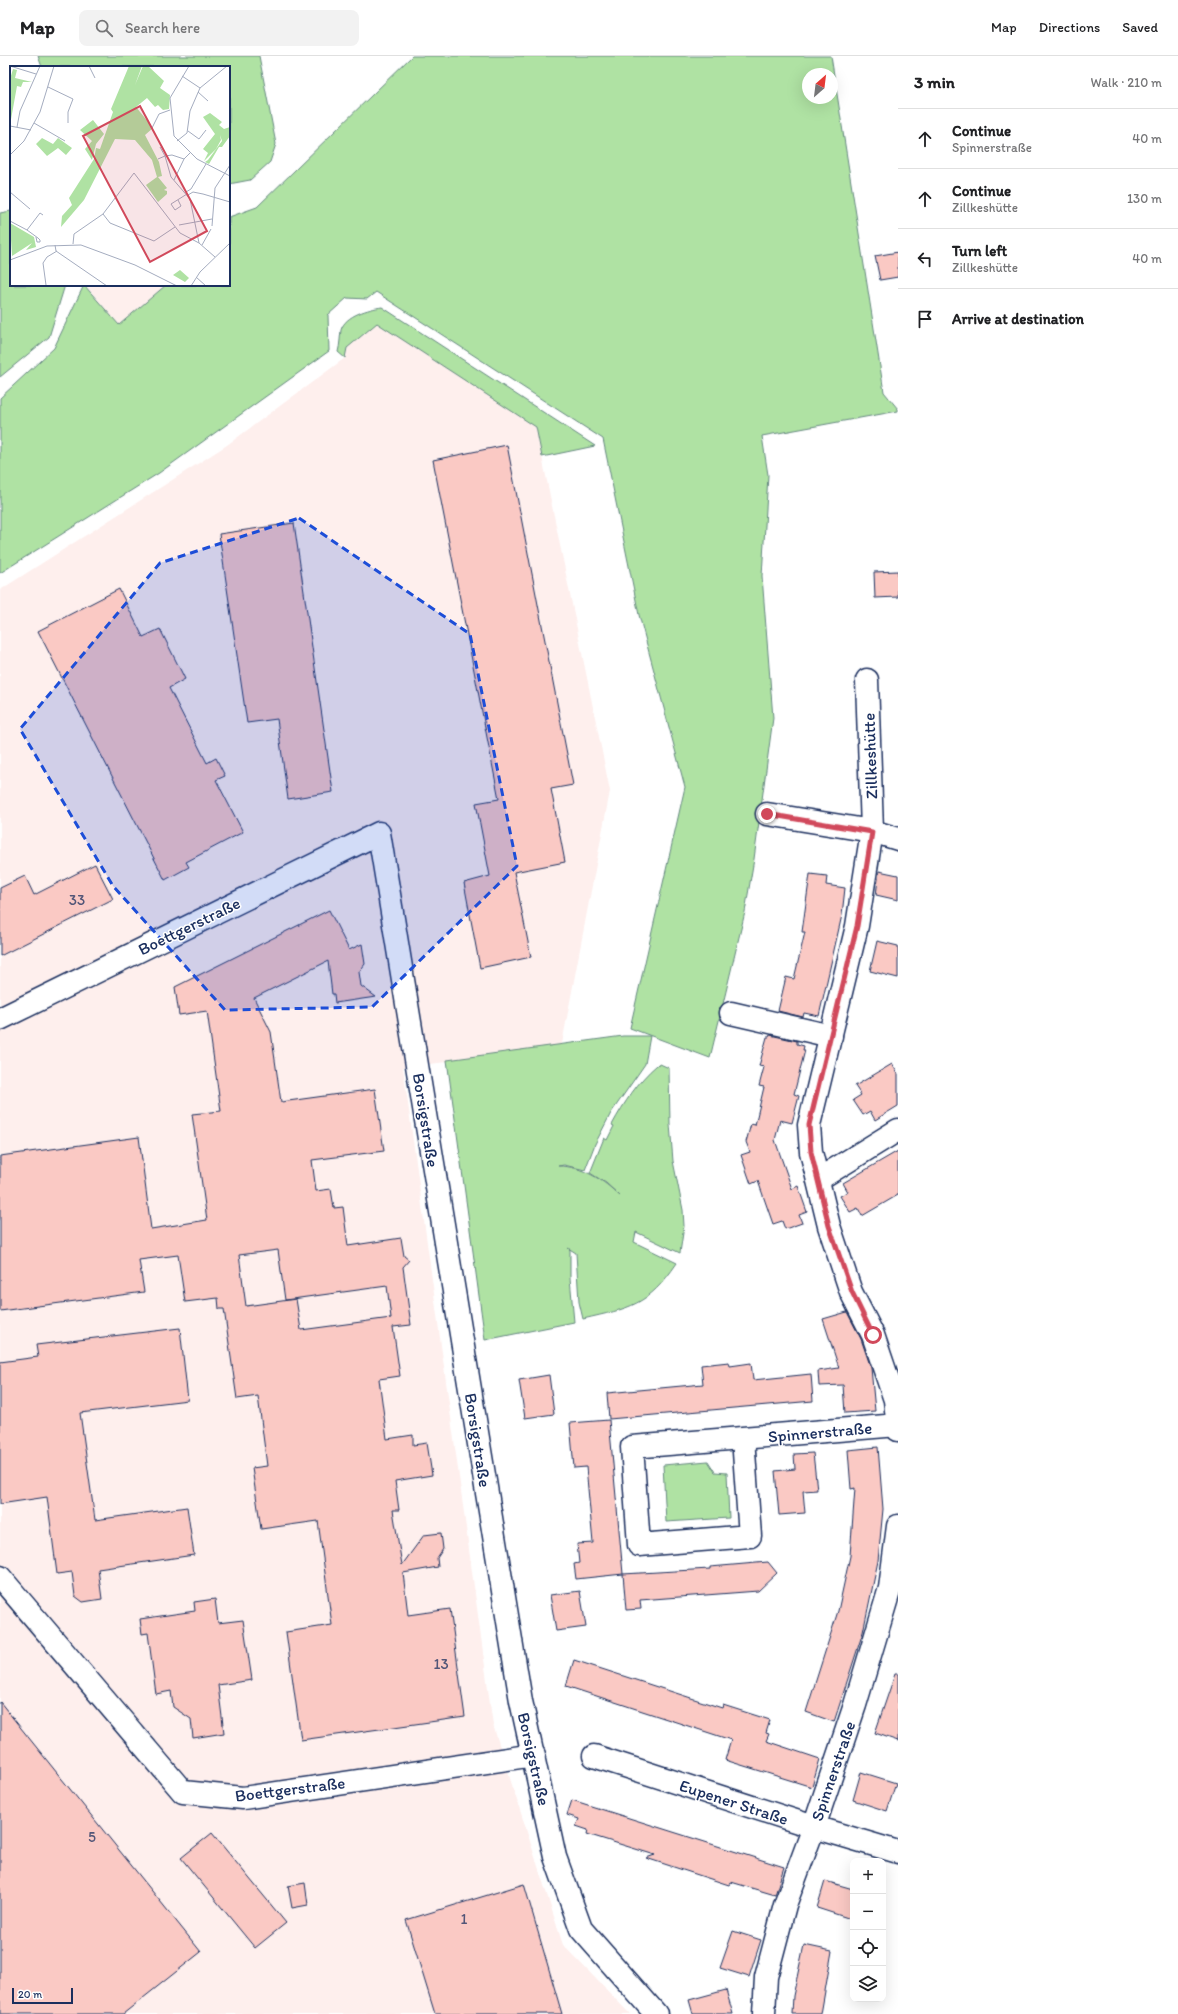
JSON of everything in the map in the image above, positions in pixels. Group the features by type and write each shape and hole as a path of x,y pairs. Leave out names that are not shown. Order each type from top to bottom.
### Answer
{"street":[{"name":"Zillkeshütte","path":"829,1226 811,1152 809,1125 857,926 872,832 866,680"},
{"path":"767,814 872,832 898,839"},
{"name":"Boettgerstraße","path":"0,1020 379,833"},
{"name":"Borsigstraße","path":"379,833 520,1701 534,1755 555,1857 581,1929 656,2014"},
{"path":"731,1013 831,1036"},
{"path":"818,1179 898,1130"},
{"name":"Spinnerstraße","path":"829,1226 852,1292 873,1335 896,1400 898,1430"},
{"name":"Spinnerstraße","path":"743,1438 750,1536 639,1545 632,1447 898,1425"},
{"name":"Spinnerstraße","path":"764,2014 766,1977 783,1912 814,1827 855,1705 890,1588 898,1526"},
{"name":"Boettgerstraße","path":"0,1577 183,1792 243,1798 534,1755"},
{"name":"Eupener Straße","path":"594,1756 814,1827 898,1852"}],"highlighted area":[{"path":"299,518 470,634 517,866 372,1007 225,1010 113,886 20,729 160,563"}],"shaded area":[{"path":"86,286 165,286 119,325"},
{"path":"377,323 536,427 610,791 561,1049 403,1067 493,1725 563,1945 630,2014 0,2014 0,590 227,445 345,358 347,348"}],"green space":[{"path":"38,56 259,56 276,144 270,162 250,180 230,184 230,66 42,66"},
{"path":"412,56 831,56 833,68 802,68 802,104 838,104 838,100 884,392 898,411 762,436 768,475 762,576 773,718 754,859 745,912 710,1058 630,1028 685,787 639,615 603,439 376,292 367,299 347,298 328,315 329,351 159,473 0,573 0,398 54,348 84,286 119,325 165,286 230,286 230,217 257,207"},
{"path":"10,211 10,286 65,286 49,337 0,377 0,213"},
{"path":"382,307 595,446 542,457 536,427 377,323 347,348 345,358 338,352 343,325 347,320 358,314"},
{"path":"623,1036 650,1036 645,1064 611,1113 595,1144 585,1170 564,1165 558,1166 576,1168 598,1178 590,1173 604,1138 607,1140 614,1126 612,1125 621,1109 644,1078 657,1065 660,1064 669,1068 670,1124 673,1161 683,1210 684,1226 680,1253 636,1232 634,1242 677,1263 667,1277 647,1297 626,1308 583,1319 579,1302 576,1253 568,1248 570,1250 570,1278 574,1322 485,1340 447,1060","holes":["601,1180 606,1183 620,1196"]},
{"path":"708,1461 715,1472 727,1473 729,1518 666,1522 663,1465"}],"building":[{"path":"898,252 898,277 880,280 875,256"},
{"path":"507,445 573,785 551,789 565,862 514,872 531,957 480,968 464,883 490,876 476,803 499,799 433,460"},
{"path":"294,523 333,792 288,799 277,719 247,723 219,534"},
{"path":"898,571 898,597 875,598 874,572"},
{"path":"119,589 143,637 160,629 185,679 169,688 207,763 216,758 225,776 216,780 243,832 186,862 189,867 165,880 38,631"},
{"path":"95,864 113,899 0,956 0,888 25,876 34,895"},
{"path":"879,871 898,875 898,900 876,895"},
{"path":"810,874 827,876 826,885 845,888 842,915 819,1016 804,1013 803,1017 778,1011 786,977 794,979 805,932 802,932"},
{"path":"329,910 349,950 362,944 365,964 359,972 361,986 376,997 335,1003 334,994 332,994 328,961 254,998 271,1032 281,1102 375,1089 384,1151 312,1160 316,1191 331,1189 334,1208 343,1207 348,1246 401,1238 404,1256 409,1260 403,1267 411,1325 393,1327 400,1376 379,1379 387,1439 413,1435 413,1445 427,1443 432,1475 395,1481 399,1510 393,1510 402,1565 424,1535 441,1533 443,1549 437,1558 438,1567 403,1573 408,1615 450,1609 465,1717 301,1740 286,1632 332,1625 318,1521 261,1529 252,1468 267,1466 258,1396 237,1399 224,1309 219,1309 218,1298 185,1302 178,1255 139,1260 144,1292 0,1311 0,1156 139,1137 151,1229 207,1220 192,1114 221,1111 207,1011 179,1015 175,987","holes":["278,1250 285,1300 387,1286 391,1318 301,1330 296,1299 246,1306 239,1255"]},
{"path":"877,941 898,946 898,978 870,971"},
{"path":"770,1035 797,1041 797,1044 804,1046 803,1050 805,1050 794,1094 799,1096 792,1123 780,1120 775,1140 792,1189 798,1186 807,1212 799,1215 802,1223 785,1229 782,1221 773,1224 758,1181 751,1184 741,1155 750,1152 746,1142 751,1124 755,1125 764,1087 759,1086 764,1067 759,1066 767,1037"},
{"path":"892,1064 898,1074 898,1106 875,1120 870,1111 863,1115 853,1100 861,1095 855,1086"},
{"path":"898,1151 898,1195 862,1216 858,1208 850,1212 840,1196 848,1192 843,1183"},
{"path":"847,1312 861,1339 871,1368 875,1411 845,1413 843,1385 819,1386 818,1371 839,1368 823,1319"},
{"path":"180,1328 188,1400 80,1413 95,1520 187,1507 194,1555 98,1569 102,1599 83,1602 75,1596 72,1572 57,1574 47,1497 0,1504 0,1362 38,1357 36,1345"},
{"path":"729,1362 730,1366 751,1363 753,1380 811,1374 813,1401 609,1419 607,1393 703,1384 701,1365"},
{"path":"549,1375 554,1414 525,1418 519,1380"},
{"path":"609,1420 623,1574 576,1579 574,1564 579,1563 577,1544 593,1543 586,1467 574,1468 570,1423"},
{"path":"878,1447 883,1509 878,1561 863,1632 834,1722 806,1712 838,1611 850,1556 855,1488 851,1489 848,1450"},
{"path":"813,1453 817,1490 803,1491 805,1513 779,1515 775,1471 795,1469 794,1454"},
{"path":"768,1562 777,1573 758,1591 640,1600 641,1609 626,1610 623,1574 710,1569 710,1567"},
{"path":"580,1591 586,1627 556,1631 550,1595"},
{"path":"215,1599 218,1623 243,1620 252,1680 218,1685 224,1733 193,1738 191,1719 173,1707 171,1691 156,1694 148,1633 142,1634 140,1619 195,1611 194,1602"},
{"path":"574,1660 722,1708 723,1705 770,1720 766,1733 769,1734 766,1741 820,1759 812,1787 725,1760 731,1740 566,1686"},
{"path":"895,1674 898,1674 898,1741 875,1733"},
{"path":"0,1702 201,1952 123,2014 0,2014"},
{"path":"861,1772 896,1783 887,1811 853,1800"},
{"path":"572,1800 784,1867 775,1895 731,1882 729,1885 646,1858 655,1855 587,1834 588,1830 576,1826 579,1819 567,1815"},
{"path":"212,1833 286,1923 255,1948 181,1858"},
{"path":"825,1881 850,1888 850,1919 817,1908"},
{"path":"305,1883 308,1905 292,1908 288,1886"},
{"path":"524,1884 562,2014 435,2014 406,1920"},
{"path":"733,1931 761,1940 749,1977 720,1968"},
{"path":"804,1945 832,1951 821,2014 792,2014 793,1996"},
{"path":"726,1990 733,2014 693,2014 689,2000"}],"route":[{"path":"767,814 872,832 857,926 809,1125 811,1152 829,1226 852,1292 873,1335"}]}
